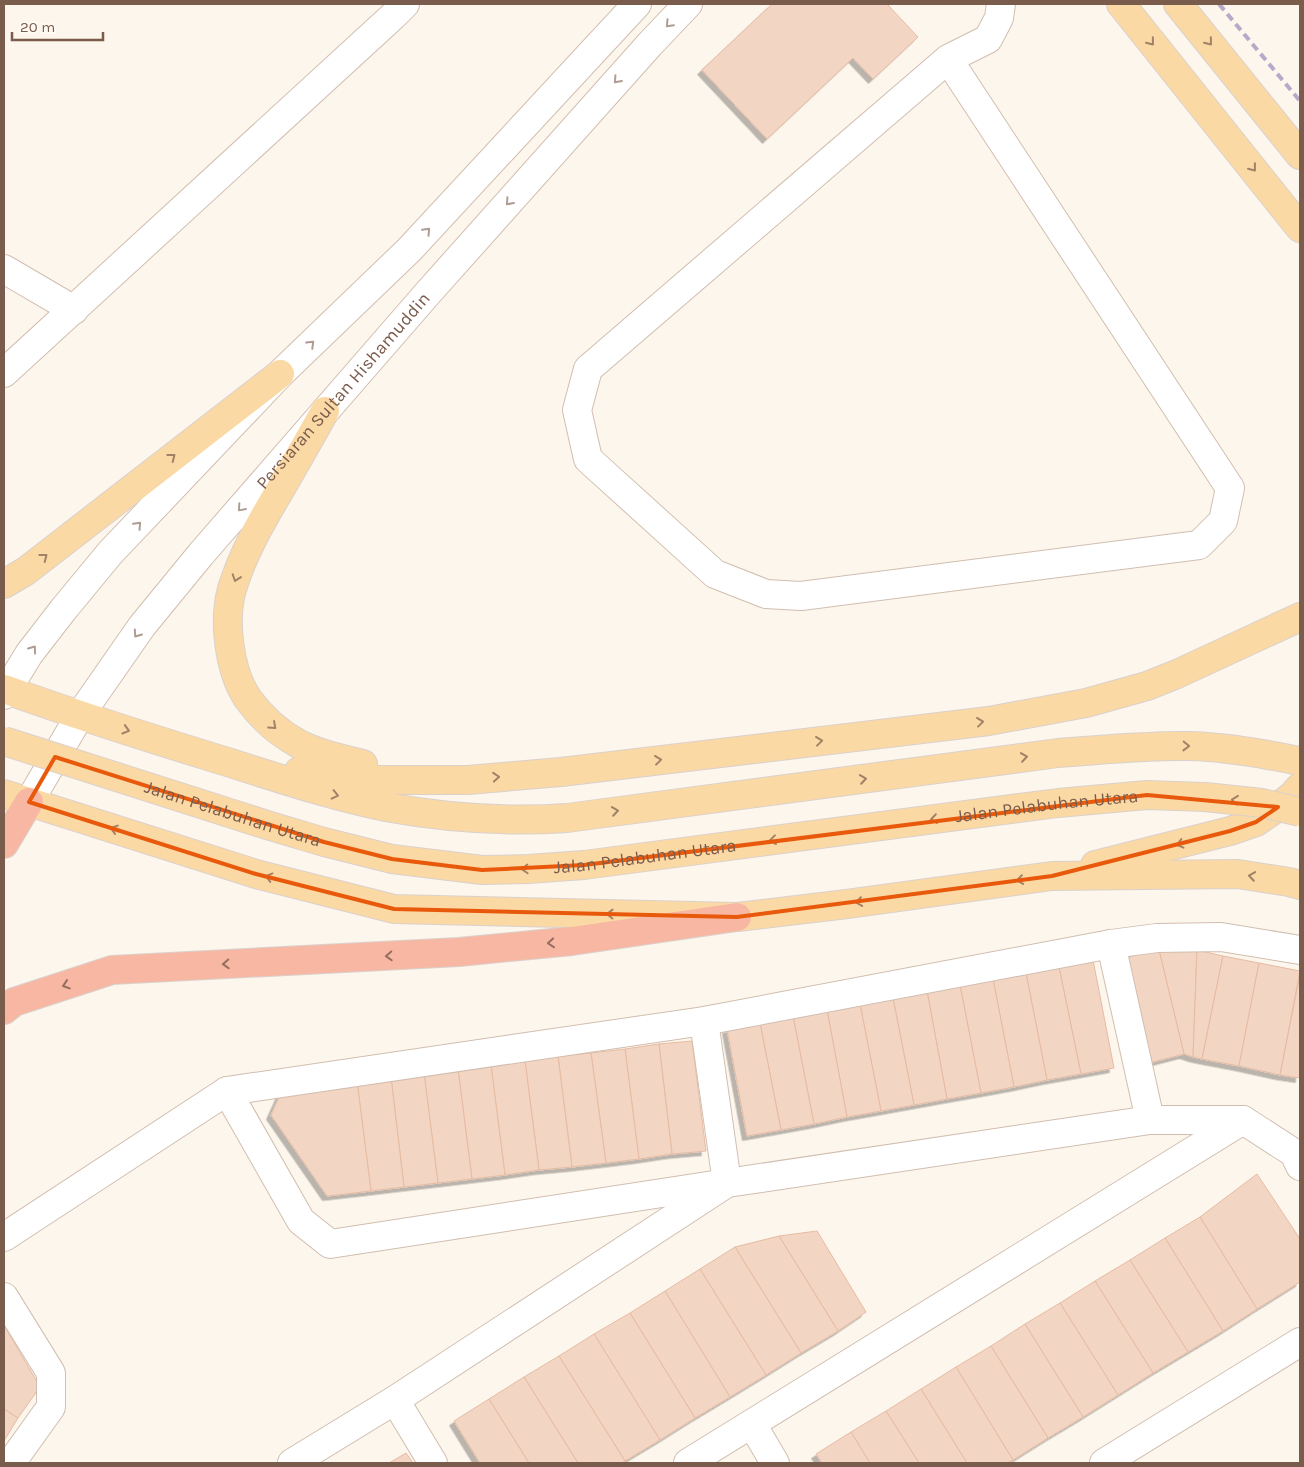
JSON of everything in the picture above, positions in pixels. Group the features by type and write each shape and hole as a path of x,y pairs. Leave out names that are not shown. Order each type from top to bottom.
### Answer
{"highway":[{"path":"4,844 16,798"},
{"path":"4,1010 14,1002 112,970 459,952 572,941 737,917"}],"main road":[{"path":"1121,4 1300,228"},
{"path":"1178,4 1300,155"},
{"path":"4,584 26,572 280,374"},
{"path":"325,412 252,538 232,591 228,633 231,656 237,677 248,698 262,716 280,732 299,744 322,754 364,765 414,774 468,780"},
{"path":"204,755 292,770 376,780 468,780 561,772 970,723 1048,711 1109,697 1155,683 1300,616"},
{"path":"5,691 326,793 387,807 485,820 567,818 1068,752 1132,747 1189,746 1237,749 1300,761"},
{"name":"Jalan Pelabuhan Utara","path":"4,741 324,842 392,860 482,870 528,869 584,864 1058,803 1146,795 1205,797 1262,803 1300,812"},
{"path":"16,798 256,874 394,909 737,917 1052,876 1230,831 1256,822 1275,810 1300,787"},
{"path":"1052,876 1238,874 1300,885"}],"street":[{"name":"Persiaran Sultan Hishamuddin","path":"16,798 80,716 142,626 189,569 433,287 688,4"},
{"path":"948,59 1230,488 1223,521 1199,545 801,596 766,594 714,574 588,458 577,410 588,369 948,59 988,39 999,18 1001,4"},
{"path":"4,373 74,310 391,8"},
{"path":"5,691 29,654 110,553 280,374 410,250 630,11"},
{"path":"4,269 74,310"},
{"path":"4,1238 227,1091 704,1021 1112,944 1157,938 1221,937 1300,950"},
{"path":"1112,944 1150,1120"},
{"path":"704,1021 727,1183"},
{"path":"227,1091 301,1221 330,1244 1150,1120 1243,1120 1294,1154 1300,1166"},
{"path":"688,1463 1243,1120"},
{"path":"292,1463 395,1400 727,1183"},
{"path":"4,1297 50,1373 51,1407 11,1463"},
{"path":"1104,1463 1300,1342"},
{"path":"395,1400 433,1463"},
{"path":"752,1424 775,1463"}],"highlighted area":[{"path":"55,757 324,842 392,859 482,870 584,865 1147,795 1278,807 1256,822 1230,831 1052,876 737,917 394,909 256,874 29,802"}],"building":[{"path":"772,4 887,4 918,37 873,79 853,58 767,139 702,70"},
{"path":"1159,950 1197,950 1193,1057 1184,1054"},
{"path":"1159,950 1184,1054 1149,1063 1124,958"},
{"path":"1197,950 1223,956 1202,1059 1193,1057"},
{"path":"1223,956 1259,963 1239,1066 1202,1059"},
{"path":"1093,960 1114,1068 1081,1074 1059,967"},
{"path":"1259,963 1300,971 1280,1075 1239,1066"},
{"path":"1059,967 1081,1074 1047,1080 1026,973"},
{"path":"1026,973 1047,1080 1014,1087 993,979"},
{"path":"1300,974 1300,1078 1280,1075"},
{"path":"993,979 1014,1087 981,1093 960,985"},
{"path":"960,985 981,1093 947,1099 927,991"},
{"path":"927,991 947,1099 914,1105 893,998"},
{"path":"893,998 914,1105 881,1111 860,1004"},
{"path":"860,1004 881,1111 847,1117 827,1010"},
{"path":"827,1010 847,1117 814,1124 793,1016"},
{"path":"793,1016 814,1124 781,1130 760,1023"},
{"path":"760,1023 781,1130 747,1136 727,1029"},
{"path":"692,1041 706,1151 672,1154 659,1044"},
{"path":"659,1044 672,1154 639,1159 625,1049"},
{"path":"625,1049 639,1159 606,1163 591,1053"},
{"path":"591,1053 606,1163 572,1167 558,1056"},
{"path":"558,1056 572,1167 539,1170 525,1061"},
{"path":"525,1061 539,1170 505,1175 491,1065"},
{"path":"491,1065 505,1175 472,1179 458,1069"},
{"path":"458,1069 472,1179 438,1183 424,1073"},
{"path":"424,1073 438,1183 404,1187 391,1077"},
{"path":"391,1077 404,1187 371,1191 357,1081"},
{"path":"357,1081 371,1191 327,1196 271,1115 281,1093"},
{"path":"1257,1174 1300,1239 1300,1282 1257,1309 1200,1217"},
{"path":"1200,1217 1257,1309 1223,1331 1165,1238"},
{"path":"817,1231 866,1312 838,1331 779,1236"},
{"path":"779,1236 838,1331 801,1353 735,1247"},
{"path":"1165,1238 1223,1331 1188,1352 1130,1260"},
{"path":"735,1247 801,1353 766,1375 700,1269"},
{"path":"1130,1260 1188,1352 1153,1373 1095,1281"},
{"path":"700,1269 766,1375 730,1397 665,1291"},
{"path":"1095,1281 1153,1373 1118,1395 1060,1303"},
{"path":"665,1291 730,1397 695,1418 630,1313"},
{"path":"1060,1303 1118,1395 1083,1417 1025,1324"},
{"path":"630,1313 695,1418 660,1440 594,1334"},
{"path":"1025,1324 1083,1417 1048,1438 991,1346"},
{"path":"4,1325 40,1387 18,1418 4,1409"},
{"path":"594,1334 660,1440 625,1461 559,1356"},
{"path":"991,1346 1048,1438 1013,1460 956,1367"},
{"path":"559,1356 625,1461 622,1463 578,1463 524,1377"},
{"path":"956,1367 1013,1460 1007,1463 967,1463 921,1389"},
{"path":"524,1377 578,1463 529,1463 489,1399"},
{"path":"921,1389 967,1463 919,1463 886,1411"},
{"path":"489,1399 529,1463 480,1463 454,1421"},
{"path":"4,1409 18,1418 4,1441"},
{"path":"886,1411 919,1463 870,1463 851,1432"},
{"path":"851,1432 870,1463 822,1463 816,1454"},
{"path":"406,1453 413,1463 389,1463"}],"railway":[{"path":"1219,4 1300,101"}]}
